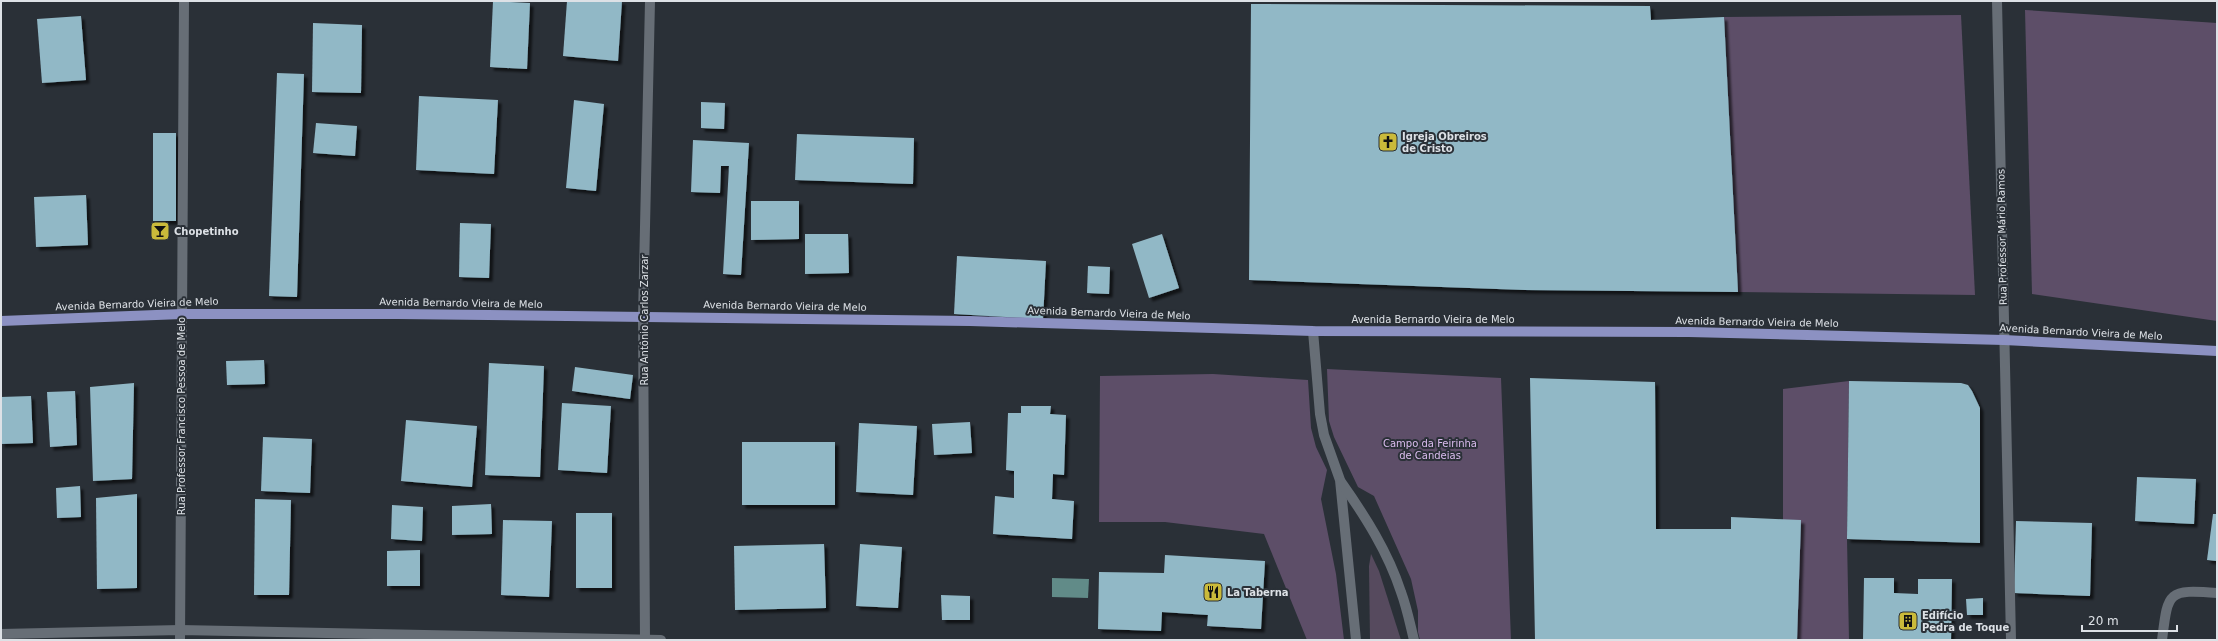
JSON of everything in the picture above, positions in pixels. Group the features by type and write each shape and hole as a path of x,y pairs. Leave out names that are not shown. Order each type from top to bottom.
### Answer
{"main road":[{"name":"Avenida Bernardo Vieira de Melo","path":"1,321 182,314 970,321 1314,331 1666,332 2004,340 2217,351"}],"street":[{"name":"Rua Professor Francisco Pessoa de Melo","path":"180,635 184,1"},
{"name":"Rua Antônio Carlos Zarzar","path":"645,639 644,317 650,1"},
{"name":"Rua Professor Mário Ramos","path":"1997,1 2011,640"},
{"path":"1314,331 1320,414 1324,435 1340,480 1356,640"},
{"path":"1340,480 1368,520 1401,591 1414,640"},
{"path":"2162,640 2166,604 2175,594 2188,591 2217,593"},
{"path":"1,634 661,640"}],"shaded area":[{"path":"1371,554 1379,571 1401,640 1370,640 1369,566"},
{"path":"1052,578 1089,579 1088,598 1052,597"}],"green space":[{"path":"2025,10 2217,23 2217,321 2032,294"},
{"path":"1961,15 1975,295 1738,292 1724,17"},
{"name":"Campo da Feirinha de Candeias","path":"1327,369 1501,378 1511,640 1420,640 1418,632 1418,611 1411,579 1374,496 1358,487 1334,437 1329,421"},
{"path":"1213,374 1308,380 1311,428 1316,447 1327,470 1321,499 1336,574 1344,640 1307,640 1264,534 1165,522 1099,522 1100,376"},
{"path":"1849,381 1847,539 1849,640 1797,640 1783,519 1783,389"}],"building":[{"path":"493,1 530,3 527,69 490,67"},
{"path":"567,1 622,1 618,61 563,56"},
{"path":"1251,4 1650,6 1651,20 1724,17 1738,292 1525,290 1249,280"},
{"path":"81,16 86,80 42,83 37,19"},
{"path":"313,23 362,25 361,93 312,92"},
{"path":"277,73 304,74 297,297 269,296"},
{"path":"419,96 498,100 494,174 416,170"},
{"path":"574,100 604,104 596,191 566,188"},
{"path":"701,102 725,103 724,129 701,128"},
{"path":"316,123 357,126 355,156 313,153"},
{"path":"153,133 176,133 176,221 153,221"},
{"path":"797,134 914,138 913,184 795,180"},
{"path":"693,140 749,143 741,275 723,274 729,166 721,166 720,193 691,192"},
{"path":"86,195 88,245 36,247 34,197"},
{"path":"751,201 799,201 799,239 751,240"},
{"path":"460,223 491,224 489,278 459,277"},
{"path":"805,234 848,234 849,273 805,274"},
{"path":"1162,234 1179,288 1149,298 1132,244"},
{"path":"957,256 1046,261 1043,319 954,314"},
{"path":"1088,266 1110,267 1109,294 1087,293"},
{"path":"264,360 265,384 227,385 226,361"},
{"path":"489,363 544,366 540,477 485,475"},
{"path":"575,367 633,375 630,399 572,391"},
{"path":"1530,378 1655,382 1656,529 1731,529 1731,517 1801,520 1797,640 1535,640"},
{"path":"1849,381 1961,383 1968,385 1980,408 1980,543 1847,539"},
{"path":"134,383 132,479 93,481 90,387"},
{"path":"75,391 77,445 50,447 47,392"},
{"path":"31,396 33,443 1,444 1,397"},
{"path":"562,403 611,406 607,473 558,470"},
{"path":"1021,406 1051,406 1050,414 1066,415 1064,475 1053,474 1052,499 1074,501 1072,539 993,534 995,496 1014,498 1014,471 1006,470 1008,413 1021,413"},
{"path":"406,420 477,426 472,487 401,481"},
{"path":"970,422 972,453 934,455 932,424"},
{"path":"859,423 917,426 913,495 856,492"},
{"path":"263,437 312,439 310,493 261,491"},
{"path":"742,442 835,442 835,505 742,505"},
{"path":"2137,477 2196,479 2194,524 2135,521"},
{"path":"80,486 81,517 57,518 56,488"},
{"path":"137,494 137,588 97,589 96,498"},
{"path":"255,499 291,500 289,595 254,595"},
{"path":"491,504 492,534 452,535 452,506"},
{"path":"392,505 423,507 422,541 391,539"},
{"path":"576,513 612,513 612,588 576,588"},
{"path":"2213,514 2217,514 2217,561 2207,560"},
{"path":"503,520 552,521 549,597 501,595"},
{"path":"2016,521 2092,523 2090,596 2014,593"},
{"path":"824,544 826,608 735,610 734,546"},
{"path":"860,544 902,547 898,608 856,606"},
{"path":"420,550 420,586 387,586 387,551"},
{"name":"La Taberna","path":"1165,555 1265,561 1261,629 1207,626 1208,615 1162,612 1161,631 1098,629 1099,572 1164,573"},
{"name":"Edifício Pedra de Toque","path":"1864,578 1894,578 1894,593 1918,594 1918,579 1952,579 1951,640 1863,640"},
{"path":"941,595 970,596 970,620 942,620"},
{"path":"1983,598 1983,615 1967,615 1966,599"}],"place":[{"name":"Igreja Obreiros de Cristo","path":"1388,142"},
{"name":"Chopetinho","path":"160,231"},
{"name":"La Taberna","path":"1213,592"},
{"name":"Edifício Pedra de Toque","path":"1908,621"}]}
